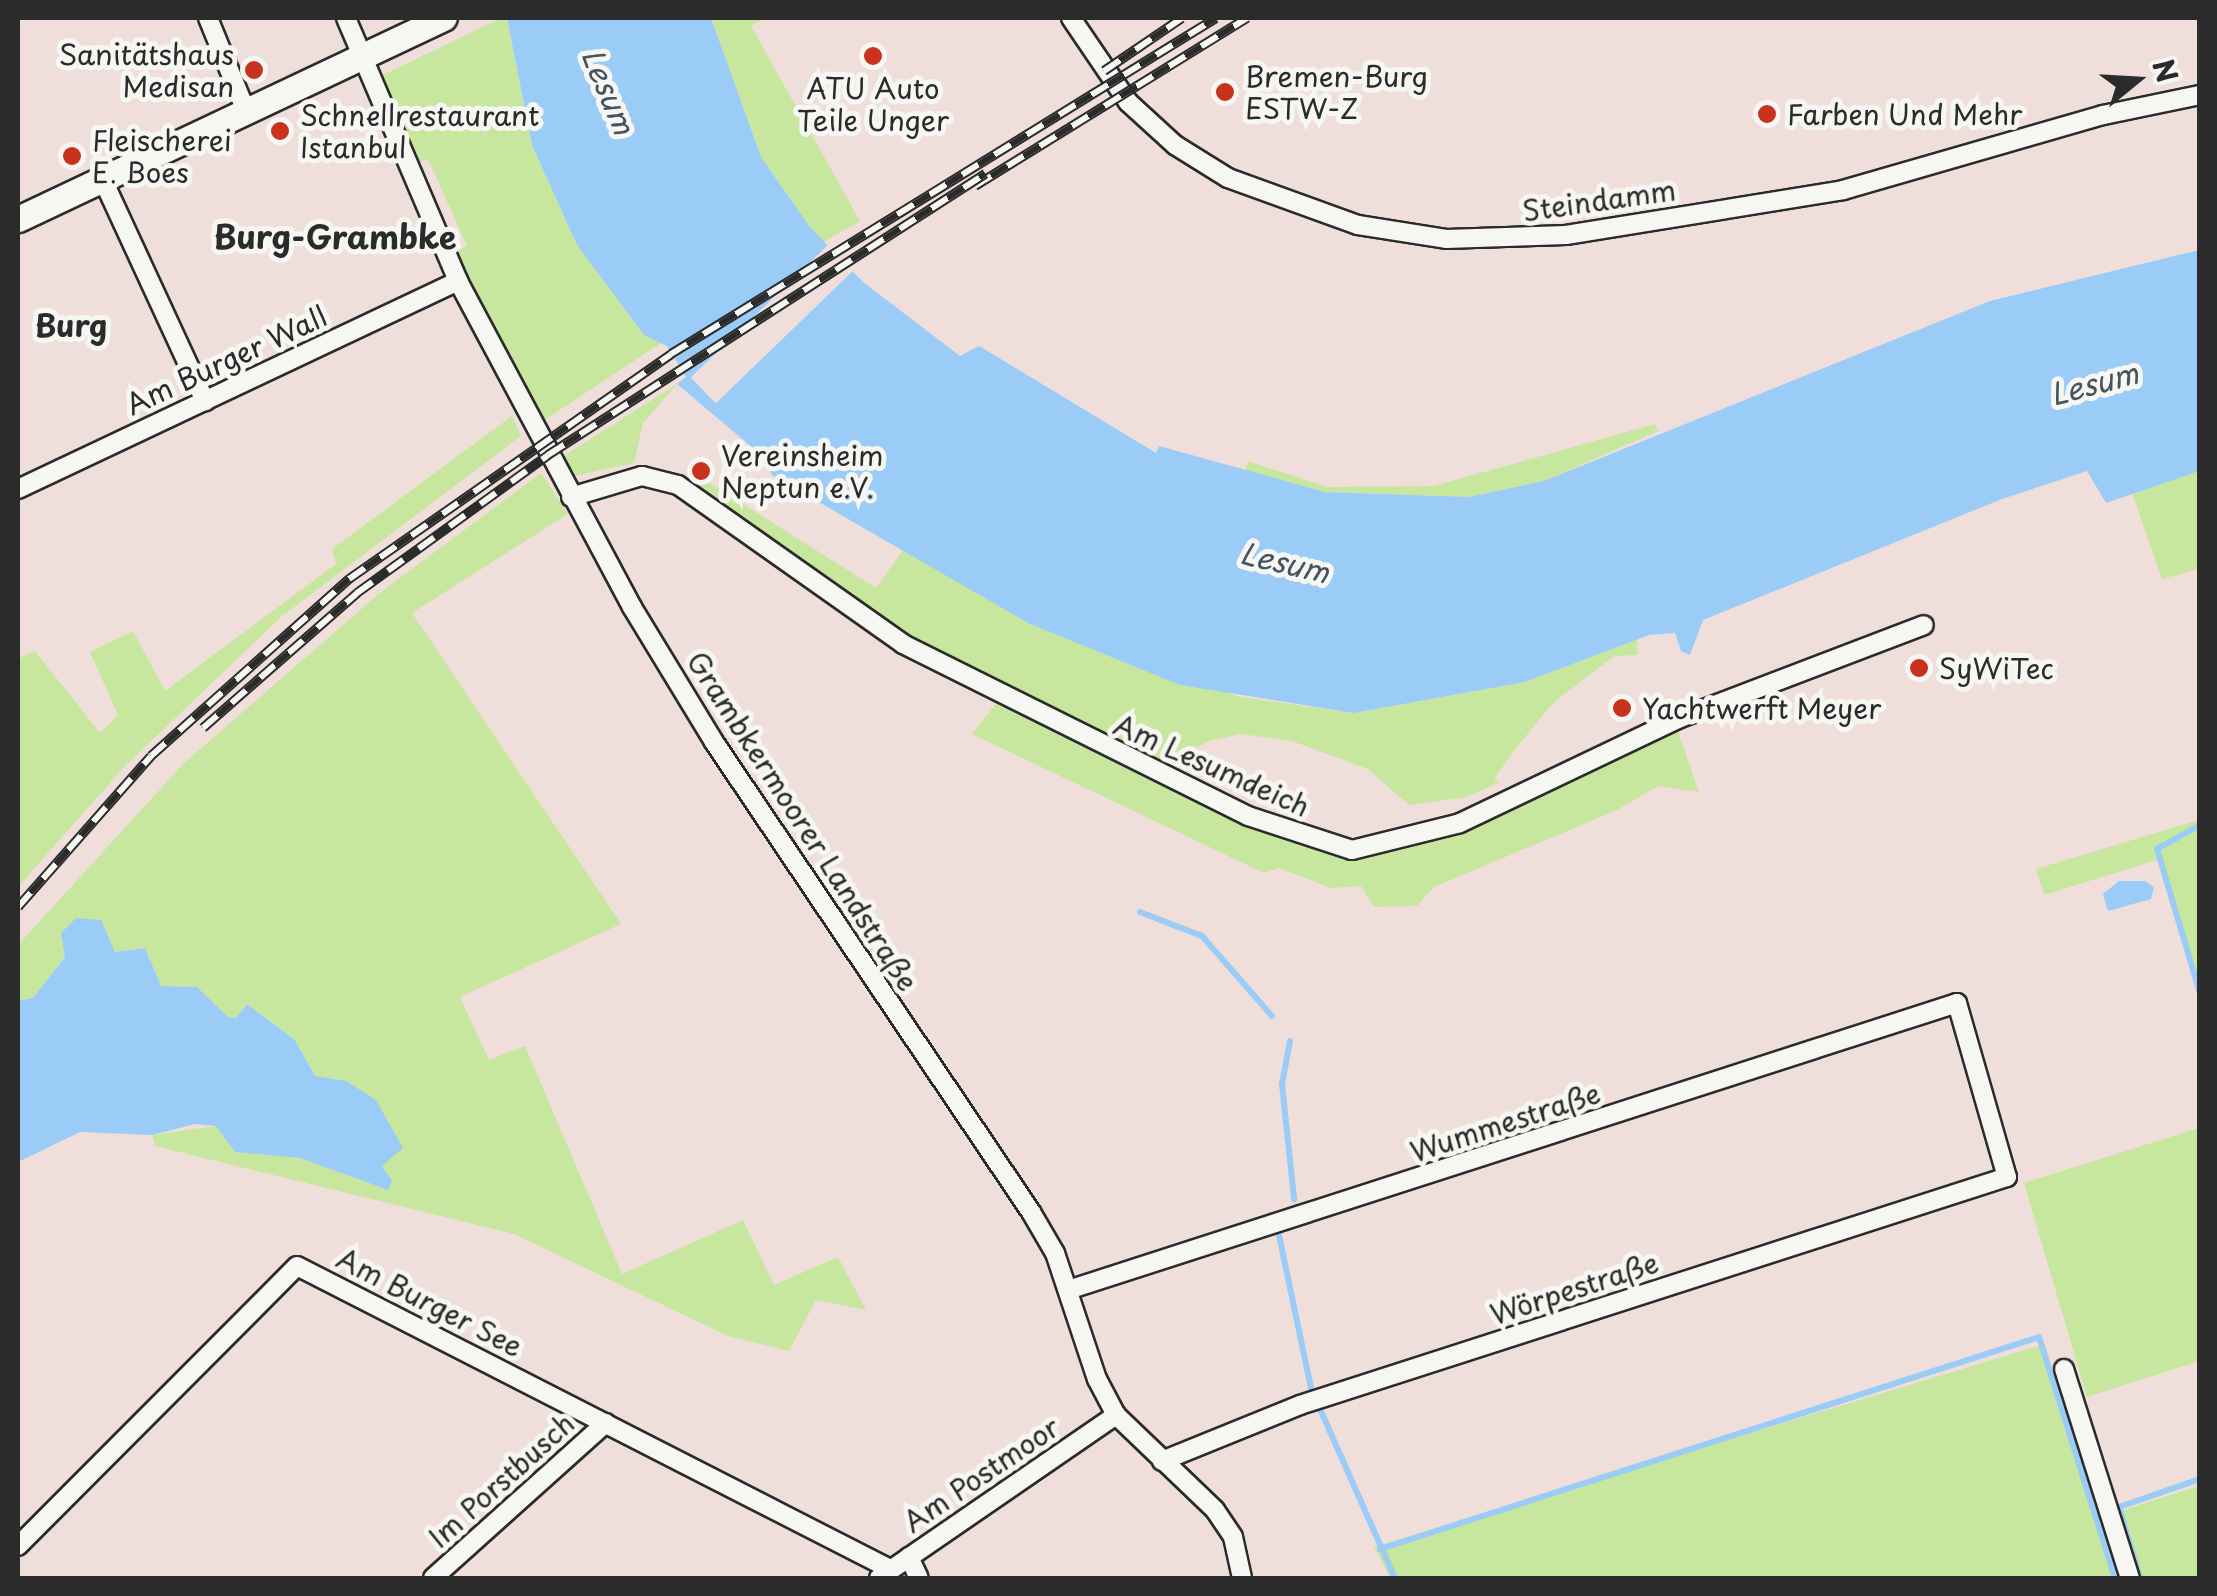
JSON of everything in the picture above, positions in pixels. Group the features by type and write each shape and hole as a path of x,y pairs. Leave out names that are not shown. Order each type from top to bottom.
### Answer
{"main road":[{"path":"18,219 444,18"}],"street":[{"path":"208,18 246,111"},
{"name":"Grambkermoorer Landstraße","path":"346,18 458,281 570,497 714,742 1031,1212 1068,1290 1096,1379 1116,1416 1215,1510 1233,1538 1242,1578"},
{"name":"Steindamm","path":"1072,18 1128,102 1180,148 1228,178 1358,225 1446,239 1566,236 1843,190 2103,115 2200,95"},
{"path":"102,178 204,400"},
{"name":"Am Burger Wall","path":"18,489 458,281"},
{"name":"Am Lesumdeich","path":"570,497 642,476 678,485 903,644 1248,816 1352,850 1460,824 1678,718 1924,625"},
{"name":"Wummestraße","path":"1068,1290 1957,1003"},
{"name":"Wörpestraße","path":"1162,1461 1300,1406 2007,1176 1957,1003"},
{"name":"Am Burger See","path":"18,1546 297,1266 606,1423 884,1574"},
{"path":"2064,1369 2130,1578"},
{"name":"Am Postmoor","path":"884,1574 1116,1416"},
{"name":"Im Porstbusch","path":"433,1578 606,1423"},
{"path":"909,1557 918,1578"}],"green space":[{"path":"507,18 532,145 577,245 644,335 661,343 543,421 456,252 467,246 428,159 416,163 381,76"},
{"path":"711,18 764,18 751,26 860,221 824,242 810,227 761,157"},
{"path":"677,384 643,423 634,463 575,476 562,457"},
{"path":"512,416 521,436 281,617 125,766 18,887 18,659 35,651 100,733 118,715 90,652 133,631 165,691 336,564 332,549"},
{"path":"1655,424 1658,431 1544,481 1469,497 1325,492 1245,471 1248,461 1327,487 1434,486"},
{"path":"691,471 876,588 903,550 1028,623 1241,697 1354,713 1525,682 1637,639 1637,655 1614,656 1552,704 1494,779 1499,782 1467,797 1409,805 1368,769 1292,741 1241,734 1209,741 1170,761 1155,779 1314,848 1352,856 1440,840 1677,729 1699,792 1658,786 1617,810 1434,887 1417,906 1374,907 1361,886 1331,888 1279,868 1264,873 972,734 1005,693 916,643 684,481"},
{"path":"2199,471 2199,569 2162,579 2132,493"},
{"path":"541,473 568,514 412,613 621,924 460,997 489,1060 525,1046 622,1274 743,1220 774,1285 838,1257 866,1310 816,1300 789,1351 728,1336 514,1234 155,1146 152,1135 216,1126 235,1152 300,1158 388,1190 346,1081 315,1076 295,1040 246,1004 236,1018 228,1017 197,987 161,986 145,948 115,952 108,944 61,933 65,957 33,998 18,1001 18,945 185,762 381,592"},
{"path":"2200,820 2199,993 2160,859 2044,895 2036,869"},
{"path":"2199,1128 2199,1361 2087,1397 2024,1183"},
{"path":"2045,1344 2113,1578 1390,1578 1374,1547"},
{"path":"2199,1486 2199,1578 2139,1578 2116,1512"}],"water":[{"name":"Lesum","path":"507,18 711,18 761,157 810,227 863,282 960,356 979,346 1156,453 1159,446 1325,492 1469,497 1544,481 1990,301 2199,250 2199,471 2106,503 2087,471 2002,499 1703,620 1690,655 1681,651 1675,633 1649,635 1525,682 1354,713 1180,685 1028,623 772,475 765,458 677,384 686,377 667,346 644,335 577,245 532,145"},
{"path":"2119,881 2145,881 2154,887 2151,899 2108,911 2103,894"},
{"path":"76,918 101,920 115,952 145,948 161,986 197,987 228,1017 236,1018 247,1004 295,1040 315,1076 346,1081 376,1100 403,1148 382,1166 392,1181 388,1190 300,1158 235,1152 216,1126 195,1124 152,1135 80,1132 18,1162 18,1001 33,998 65,957 61,933"}],"pier":[{"path":"831,242 856,268 716,403 691,377"}],"waterway":[{"path":"2200,825 2157,849 2200,993"},
{"path":"1140,912 1202,936 1272,1016"},
{"path":"1290,1041 1282,1084 1294,1199"},
{"path":"1279,1235 1311,1388"},
{"path":"1380,1549 2039,1337 2115,1578"},
{"path":"1320,1409 1395,1578"},
{"path":"2140,1578 2119,1507 2200,1479"}],"railway":[{"path":"1104,71 1182,18"},
{"path":"18,907 151,756 349,579 671,354 1216,18"},
{"path":"975,186 1247,18"},
{"path":"203,728 357,593 548,455 985,174"}],"place":[{"name":"ATU Auto Teile Unger","path":"873,56"},
{"name":"Sanitätshaus Medisan","path":"254,70"},
{"name":"Bremen-Burg ESTW-Z","path":"1225,92"},
{"name":"Farben Und Mehr","path":"1767,114"},
{"name":"Schnellrestaurant Istanbul","path":"280,131"},
{"name":"Fleischerei E. Boes","path":"72,156"},
{"name":"Vereinsheim Neptun e.V.","path":"701,471"},
{"name":"SyWiTec","path":"1919,668"},
{"name":"Yachtwerft Meyer","path":"1622,708"}],"district":[{"name":"Burg-Grambke","path":"335,236"},
{"name":"Burg","path":"71,325"}]}
